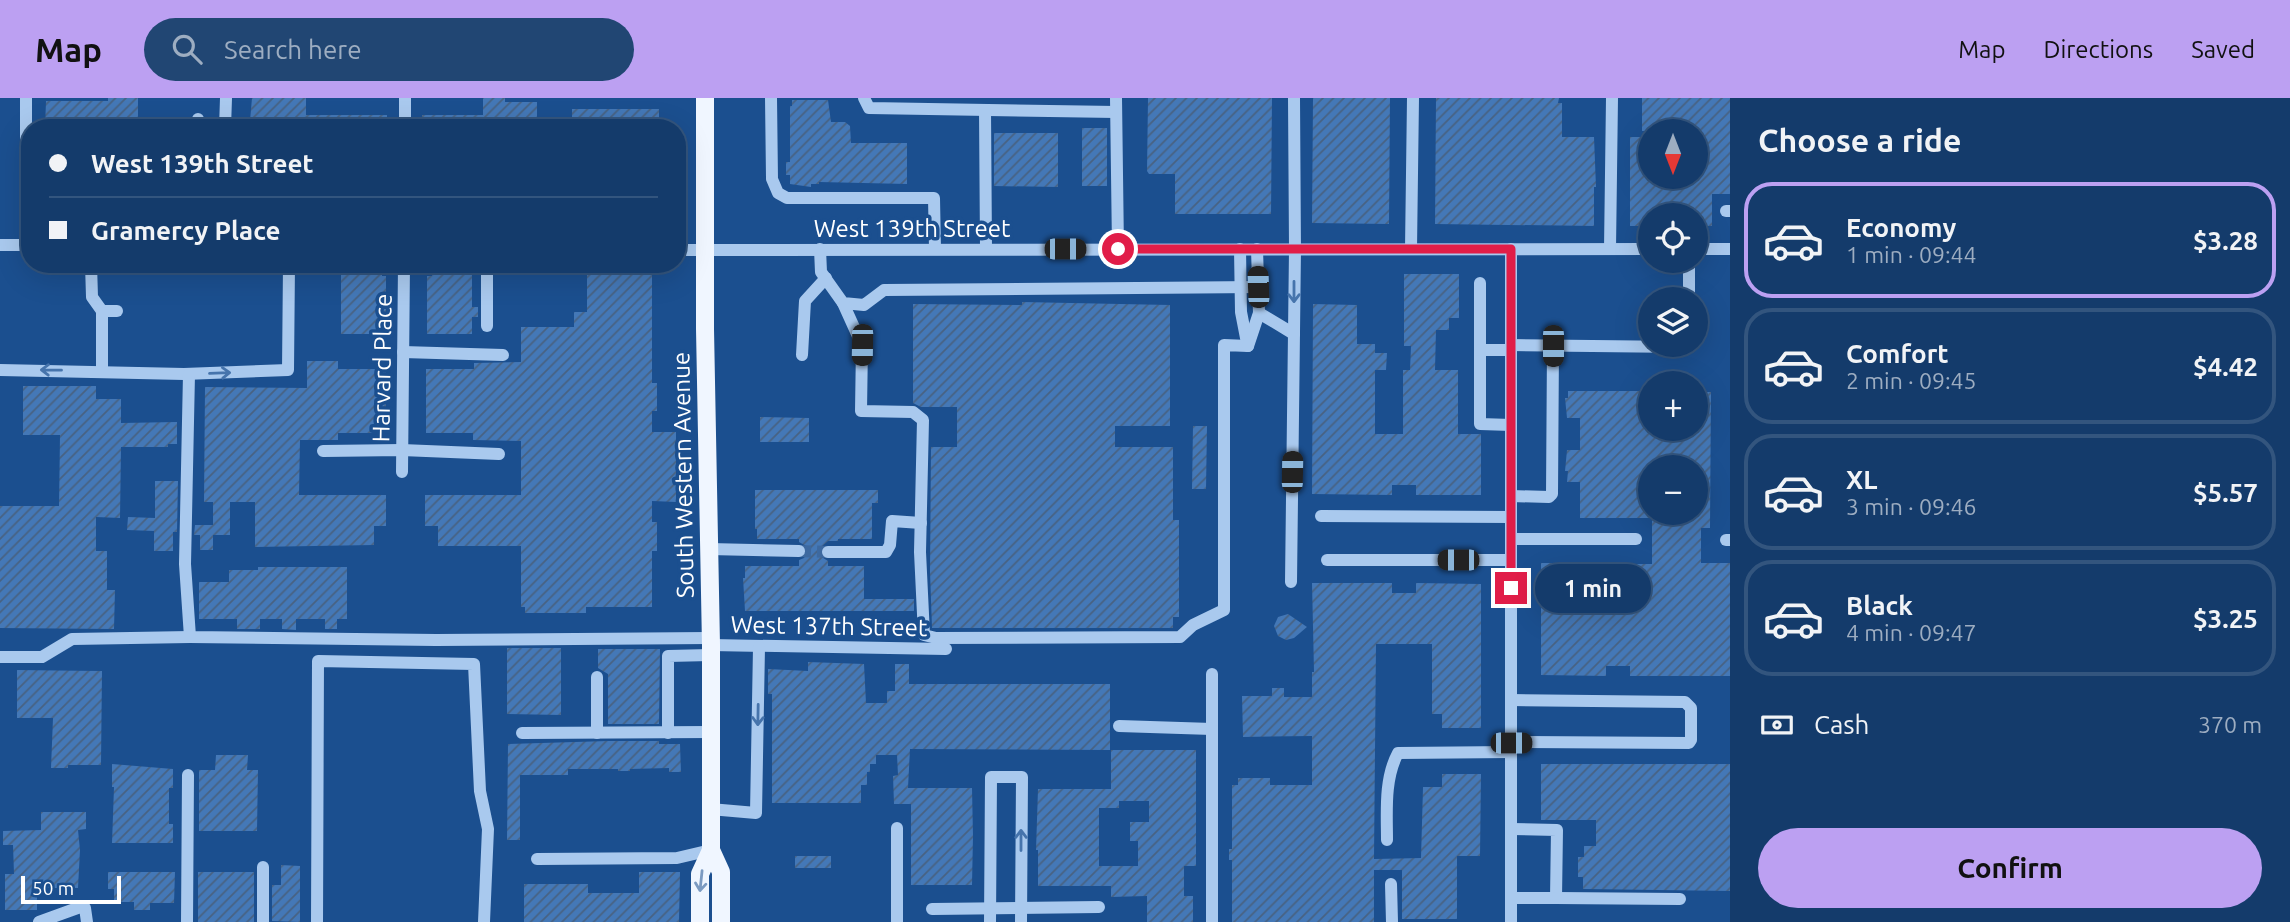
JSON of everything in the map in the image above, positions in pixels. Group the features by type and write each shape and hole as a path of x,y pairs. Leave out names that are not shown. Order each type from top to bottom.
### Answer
{"main road":[{"name":"South Western Avenue","path":"705,98 710,809 711,850 721,872 721,922"},
{"name":"South Western Avenue","path":"700,922 700,874 711,850"}],"street":[{"path":"26,98 26,119"},
{"path":"225,119 226,98"},
{"path":"405,98 405,119"},
{"path":"771,98 772,179 778,193 787,198 934,198 935,249"},
{"path":"864,98 869,108 1116,112"},
{"path":"1116,98 1118,249"},
{"path":"1291,582 1294,98"},
{"path":"1411,249 1413,98"},
{"path":"1610,249 1612,98"},
{"path":"985,110 986,249"},
{"path":"0,245 21,246"},
{"path":"820,249 821,272 843,303 862,345 861,411 914,412 923,420 921,523 924,635 936,638 1180,637 1193,625 1224,610 1224,345 1248,345"},
{"path":"1240,249 1241,312 1248,345"},
{"path":"1248,345 1259,313 1257,249"},
{"path":"1510,922 1511,249"},
{"name":"West 139th Street","path":"686,250 1638,249"},
{"path":"1708,249 1730,249"},
{"path":"91,273 92,297 102,311 102,372"},
{"path":"0,370 189,373 288,370 289,273"},
{"name":"Harvard Place","path":"402,472 404,273"},
{"path":"487,273 487,326"},
{"path":"802,355 805,301 826,278"},
{"path":"1480,283 1480,424 1511,425"},
{"path":"843,303 864,305 884,290 1258,287"},
{"path":"102,311 117,311"},
{"path":"1259,313 1294,334"},
{"path":"1511,496 1549,497 1552,494 1553,346"},
{"path":"1480,350 1553,346 1638,347"},
{"path":"403,352 503,355"},
{"path":"189,373 185,564 190,637"},
{"path":"323,451 402,450 499,454"},
{"path":"1321,516 1511,517"},
{"path":"828,552 886,552 890,545 892,521 921,523"},
{"path":"1511,540 1636,539"},
{"path":"709,549 799,551"},
{"path":"1327,560 1511,560"},
{"path":"0,657 42,656 72,639 190,637 710,646"},
{"path":"668,733 668,656 710,646"},
{"name":"West 137th Street","path":"710,646 946,649"},
{"path":"710,809 756,813 759,647"},
{"path":"317,922 318,661 474,664 480,791 488,829 484,922"},
{"path":"1212,674 1212,922"},
{"path":"597,677 597,733"},
{"path":"1387,840 1387,793 1392,765 1398,753 1511,747 1689,743 1691,740 1691,708 1685,702 1511,700"},
{"path":"1119,726 1212,729"},
{"path":"522,733 711,732"},
{"path":"187,922 188,775"},
{"path":"990,922 991,777 1021,777 1021,922"},
{"path":"897,828 897,922"},
{"path":"1511,829 1557,830 1556,898"},
{"path":"537,859 677,858 711,850"},
{"path":"263,922 264,867"},
{"path":"1391,884 1392,922"},
{"path":"1511,898 1680,899"},
{"path":"39,922 54,920 83,906 87,922"},
{"path":"932,909 1098,907"}],"building":[{"path":"108,98 138,98 138,119 45,119 46,101 108,101"},
{"path":"252,98 306,98 306,115 387,115 387,119 250,119"},
{"path":"483,98 505,98 505,102 537,102 537,119 422,119 422,115 483,115"},
{"path":"1148,98 1272,98 1271,214 1175,214 1175,174 1149,174 1147,171"},
{"path":"1313,98 1390,98 1389,224 1312,223"},
{"path":"1436,98 1559,98 1558,103 1562,103 1562,137 1594,137 1594,226 1435,224"},
{"path":"1642,98 1730,98 1730,194 1712,194 1712,226 1708,226 1708,203 1638,203 1638,226 1630,226 1630,137 1638,137 1638,189 1708,189 1708,119 1642,119"},
{"path":"792,100 828,100 831,122 845,122 850,126 851,143 907,143 907,184 819,182 811,184 811,187 790,184 790,175 786,175 786,162 790,162"},
{"path":"572,109 659,109 659,119 572,119"},
{"path":"1082,128 1107,128 1107,186 1082,186"},
{"path":"994,133 1058,133 1058,187 994,186"},
{"path":"341,273 382,273 382,276 386,276 386,334 341,334"},
{"path":"432,273 472,273 472,307 478,307 478,317 472,317 472,334 427,334 427,276 432,276"},
{"path":"587,273 652,273 652,383 657,383 657,411 652,411 652,432 676,432 676,502 652,501 652,522 657,522 657,551 652,551 652,607 586,607 586,613 525,613 525,607 521,607 521,546 438,546 438,526 425,526 425,495 521,495 521,441 473,440 473,433 426,433 426,369 474,369 474,363 521,362 521,327 574,327 574,312 587,312"},
{"path":"1404,274 1459,274 1459,318 1449,318 1449,330 1436,330 1435,370 1458,370 1458,434 1481,434 1481,495 1416,495 1416,485 1392,485 1392,495 1312,494 1313,304 1357,305 1357,344 1375,344 1375,353 1387,353 1386,370 1375,370 1375,434 1403,434 1403,370 1410,370 1411,346 1404,346"},
{"path":"1022,302 1170,305 1170,426 1115,426 1115,447 1173,447 1173,520 1179,520 1179,617 1173,617 1173,628 932,628 931,447 957,447 957,407 921,407 913,403 913,304 1022,305"},
{"path":"307,361 338,361 338,369 386,369 386,433 338,433 338,440 300,440 299,495 386,495 386,526 374,526 374,545 255,547 255,502 230,502 230,535 213,535 213,550 200,550 200,535 194,535 195,525 213,525 213,502 204,502 205,387 307,388"},
{"path":"23,386 96,386 96,399 121,399 121,423 177,422 177,444 168,444 168,447 121,447 120,518 96,517 96,551 107,551 107,590 115,590 114,629 0,628 0,506 59,506 60,435 23,435"},
{"path":"1568,391 1638,391 1638,441 1708,441 1708,392 1711,392 1710,528 1701,528 1701,563 1730,563 1730,676 1630,676 1630,666 1606,666 1606,676 1541,675 1541,563 1607,563 1607,573 1630,573 1630,564 1652,564 1652,525 1708,525 1708,455 1638,455 1638,518 1580,518 1580,482 1567,482 1568,471 1565,471 1567,450 1580,450 1580,418 1567,418 1565,398 1568,398"},
{"path":"760,417 809,418 809,442 760,442"},
{"path":"1193,426 1207,426 1206,489 1192,489"},
{"path":"155,481 178,481 177,532 173,532 173,551 154,551 154,531 127,530 128,517 155,518"},
{"path":"755,490 878,490 878,503 872,503 872,539 828,541 820,548 820,556 828,561 828,566 864,566 864,599 914,599 914,611 745,611 745,566 799,566 799,560 808,552 799,539 757,539"},
{"path":"258,567 347,567 347,619 337,619 337,629 325,629 325,619 296,619 296,630 282,629 282,619 260,619 260,629 237,629 237,619 199,619 199,582 229,582 229,570 258,570"},
{"path":"1312,583 1392,583 1392,593 1416,593 1416,583 1481,584 1481,728 1442,728 1442,714 1432,714 1432,644 1376,644 1374,859 1421,858 1423,787 1442,787 1442,774 1481,774 1480,856 1457,856 1457,919 1402,919 1402,870 1374,870 1374,922 1232,922 1232,860 1229,860 1229,849 1232,849 1232,785 1238,785 1238,778 1270,778 1270,785 1312,785 1312,736 1243,737 1242,696 1272,696 1272,688 1284,688 1284,697 1312,697"},
{"path":"1288,614 1307,627 1294,638 1286,640 1278,636 1274,626 1278,617"},
{"path":"507,648 561,648 561,715 507,714"},
{"path":"598,649 660,649 659,724 608,724 608,674 598,668"},
{"path":"808,662 864,664 866,703 887,703 887,691 895,691 895,664 909,664 909,684 1110,684 1110,750 910,749 908,788 972,788 973,836 972,885 911,885 911,804 894,804 893,776 898,775 897,755 876,755 876,764 870,764 870,772 867,772 867,785 861,785 861,803 772,803 772,694 768,694 768,669 808,671"},
{"path":"17,670 102,671 101,765 51,768 53,718 17,718"},
{"path":"659,741 659,744 680,744 681,772 669,772 669,768 630,771 568,769 568,775 520,775 520,840 507,840 508,744"},
{"path":"1111,750 1196,750 1196,866 1184,866 1184,896 1193,896 1193,922 1147,922 1147,896 1111,897 1111,886 1038,886 1038,789 1111,789","holes":["1119,801 1149,801 1149,822 1130,822 1130,841 1138,841 1138,866 1099,866 1099,808 1119,808"]},
{"path":"216,755 248,755 247,770 258,770 257,831 199,831 199,770 215,770"},
{"path":"112,764 173,769 173,788 169,788 169,824 173,824 173,843 112,843"},
{"path":"1541,764 1730,764 1730,891 1583,889 1583,877 1578,877 1578,857 1584,857 1584,846 1596,846 1596,820 1541,820"},
{"path":"41,812 86,812 86,829 78,830 78,888 37,888 37,910 5,910 5,874 14,874 13,845 3,845 3,831 41,830"},
{"path":"795,856 831,856 831,868 795,868"},
{"path":"281,865 300,866 300,922 272,921 272,885 281,885"},
{"path":"108,872 175,872 174,903 150,903 150,910 134,910 134,902 114,902 114,889 108,889"},
{"path":"198,872 254,872 254,922 198,922"},
{"path":"639,872 680,872 679,922 524,922 524,884 588,884 588,893 639,893"}],"tunnel":[{"path":"799,551 828,552"}],"route":[{"path":"1118,249 1511,249 1511,588"}]}
